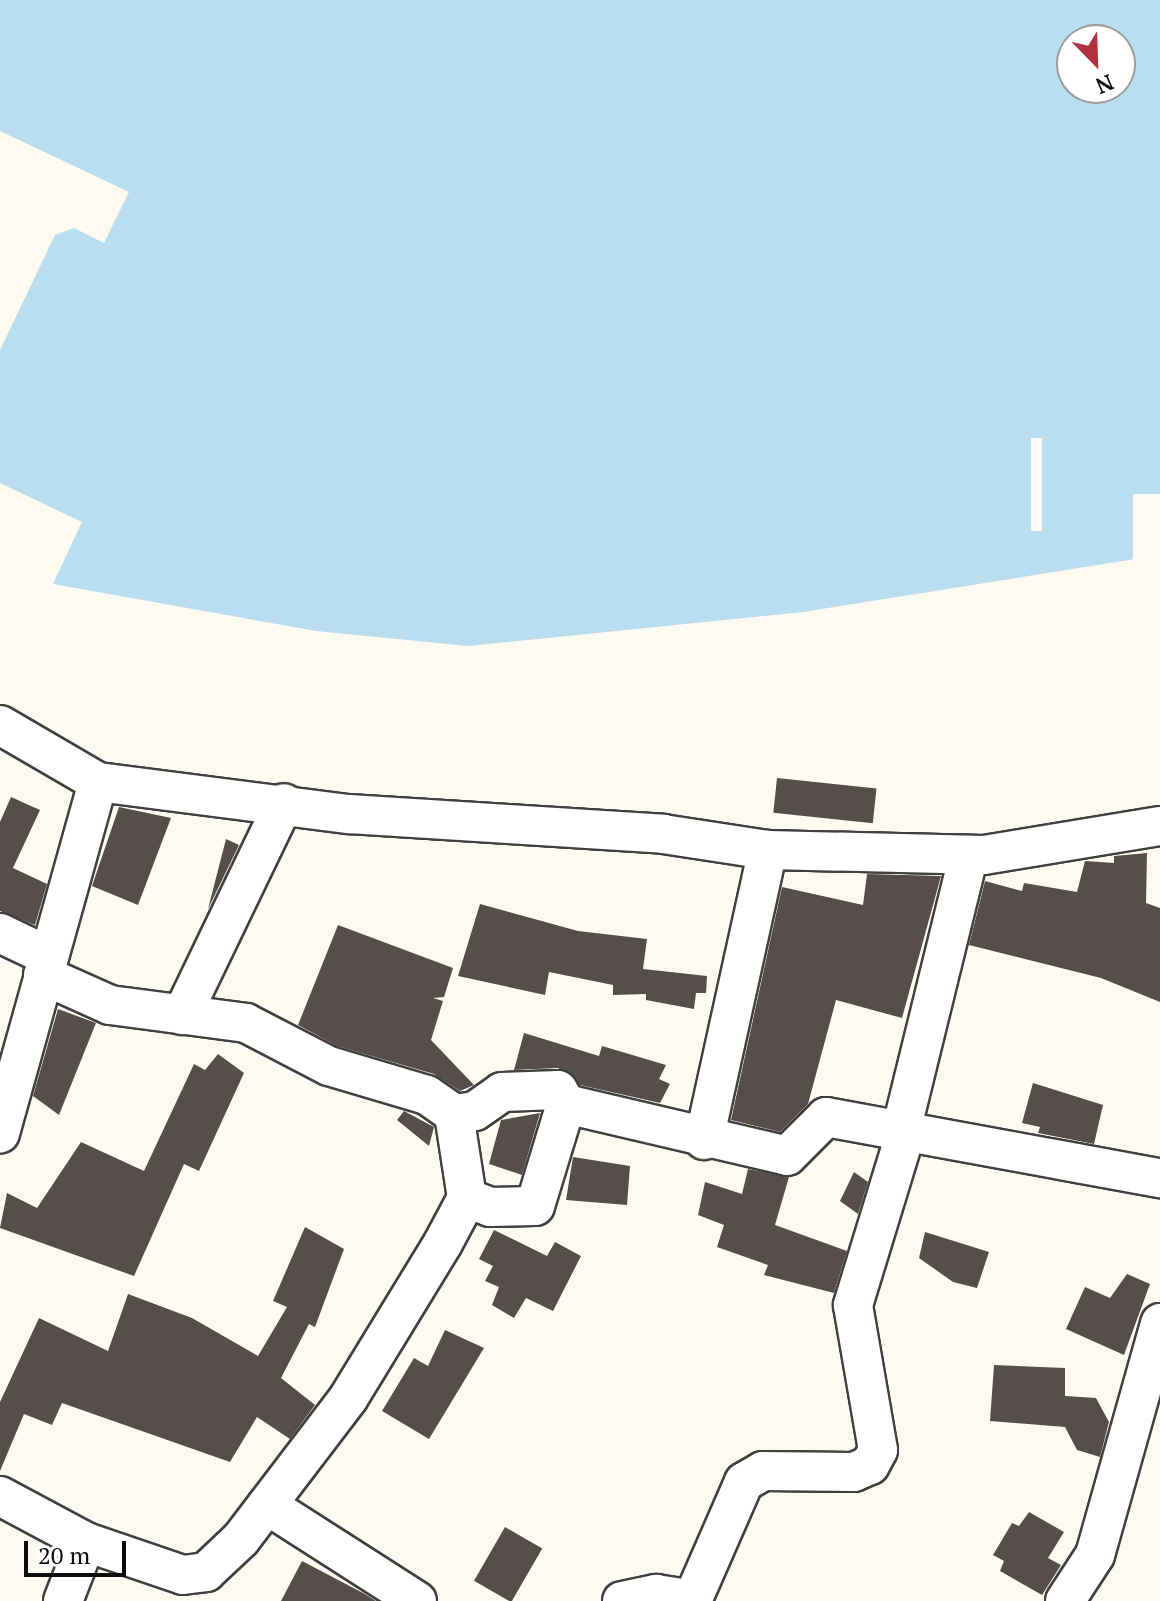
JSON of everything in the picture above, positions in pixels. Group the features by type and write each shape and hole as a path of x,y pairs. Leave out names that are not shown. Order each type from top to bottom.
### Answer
{"street":[{"path":"0,725 98,782 441,822 709,839 768,850 969,855 1160,826"},
{"path":"0,1134 98,782"},
{"path":"182,1015 284,803"},
{"path":"704,1140 768,850"},
{"path":"622,1601 656,1594 692,1600 744,1482 763,1471 854,1472 870,1465 878,1450 853,1305 903,1132 969,855"},
{"path":"0,933 110,1005 246,1023 329,1066 427,1095 454,1114 475,1111 502,1092 558,1090 566,1104 704,1140 787,1156 826,1117 1160,1178"},
{"path":"467,1198 490,1207 535,1206 566,1104"},
{"path":"0,1496 86,1542 183,1575 206,1572 267,1505 349,1397 467,1198 454,1114"},
{"path":"1065,1601 1095,1555 1160,1323"},
{"path":"267,1505 417,1601"},
{"path":"63,1601 86,1542"}],"water":[{"path":"0,0 1160,0 1160,555 803,612 468,646 316,631 53,584 82,522 0,483 0,350 55,235 74,228 104,243 129,192 0,131"}],"pier":[{"path":"1031,438 1042,438 1042,531 1031,531"},
{"path":"1133,494 1160,494 1160,565 1133,565"}],"building":[{"path":"777,778 876,788 873,823 773,813"},
{"path":"11,797 40,810 13,868 47,884 35,925 0,911 0,822"},
{"path":"119,807 171,818 138,905 92,886"},
{"path":"226,839 239,845 208,909"},
{"path":"1147,853 1146,903 1160,908 1160,1002 1101,978 969,945 985,881 1022,891 1024,883 1077,892 1085,861 1114,863 1114,856"},
{"path":"867,874 941,876 902,1018 836,1000 808,1104 780,1132 731,1120 782,887 863,905"},
{"path":"480,904 578,931 647,939 643,969 707,976 706,993 696,993 694,1009 646,1000 646,994 613,995 613,985 549,972 545,995 458,976"},
{"path":"338,925 453,968 444,997 433,998 443,1001 431,1040 474,1085 460,1091 434,1074 337,1046 298,1025"},
{"path":"58,1009 96,1023 59,1115 33,1096"},
{"path":"524,1033 599,1056 602,1046 666,1065 659,1079 670,1084 660,1103 580,1085 558,1068 514,1070"},
{"path":"218,1054 244,1073 199,1171 184,1164 134,1276 0,1228 7,1193 37,1208 81,1142 144,1171 194,1064 205,1070"},
{"path":"1033,1083 1103,1105 1094,1144 1038,1133 1040,1127 1022,1123"},
{"path":"404,1111 434,1127 429,1146 397,1120"},
{"path":"540,1113 522,1175 489,1164 501,1120"},
{"path":"573,1157 630,1166 627,1205 566,1200"},
{"path":"748,1169 789,1177 775,1225 847,1251 834,1293 764,1275 768,1265 717,1247 724,1225 698,1215 705,1182 742,1194"},
{"path":"854,1172 868,1182 858,1214 840,1201"},
{"path":"305,1227 344,1249 315,1327 309,1324 281,1378 315,1405 290,1439 257,1417 230,1462 62,1403 52,1425 24,1414 0,1471 0,1402 39,1318 108,1351 128,1294 192,1318 258,1356 287,1307 273,1301"},
{"path":"494,1230 547,1256 555,1242 581,1256 553,1311 526,1298 514,1318 492,1305 499,1287 485,1281 493,1266 479,1259"},
{"path":"925,1232 989,1252 977,1288 953,1282 919,1258"},
{"path":"1127,1274 1150,1284 1124,1355 1066,1329 1085,1287 1110,1298"},
{"path":"445,1330 484,1348 429,1439 382,1411 414,1358 428,1366"},
{"path":"994,1365 1065,1368 1065,1396 1096,1398 1109,1422 1100,1457 1077,1450 1065,1427 990,1421"},
{"path":"1029,1512 1064,1532 1048,1558 1061,1565 1042,1595 1000,1571 1004,1561 993,1555 1012,1523 1019,1526"},
{"path":"505,1527 542,1548 512,1601 474,1581"},
{"path":"302,1561 363,1593 376,1601 281,1601"}]}
